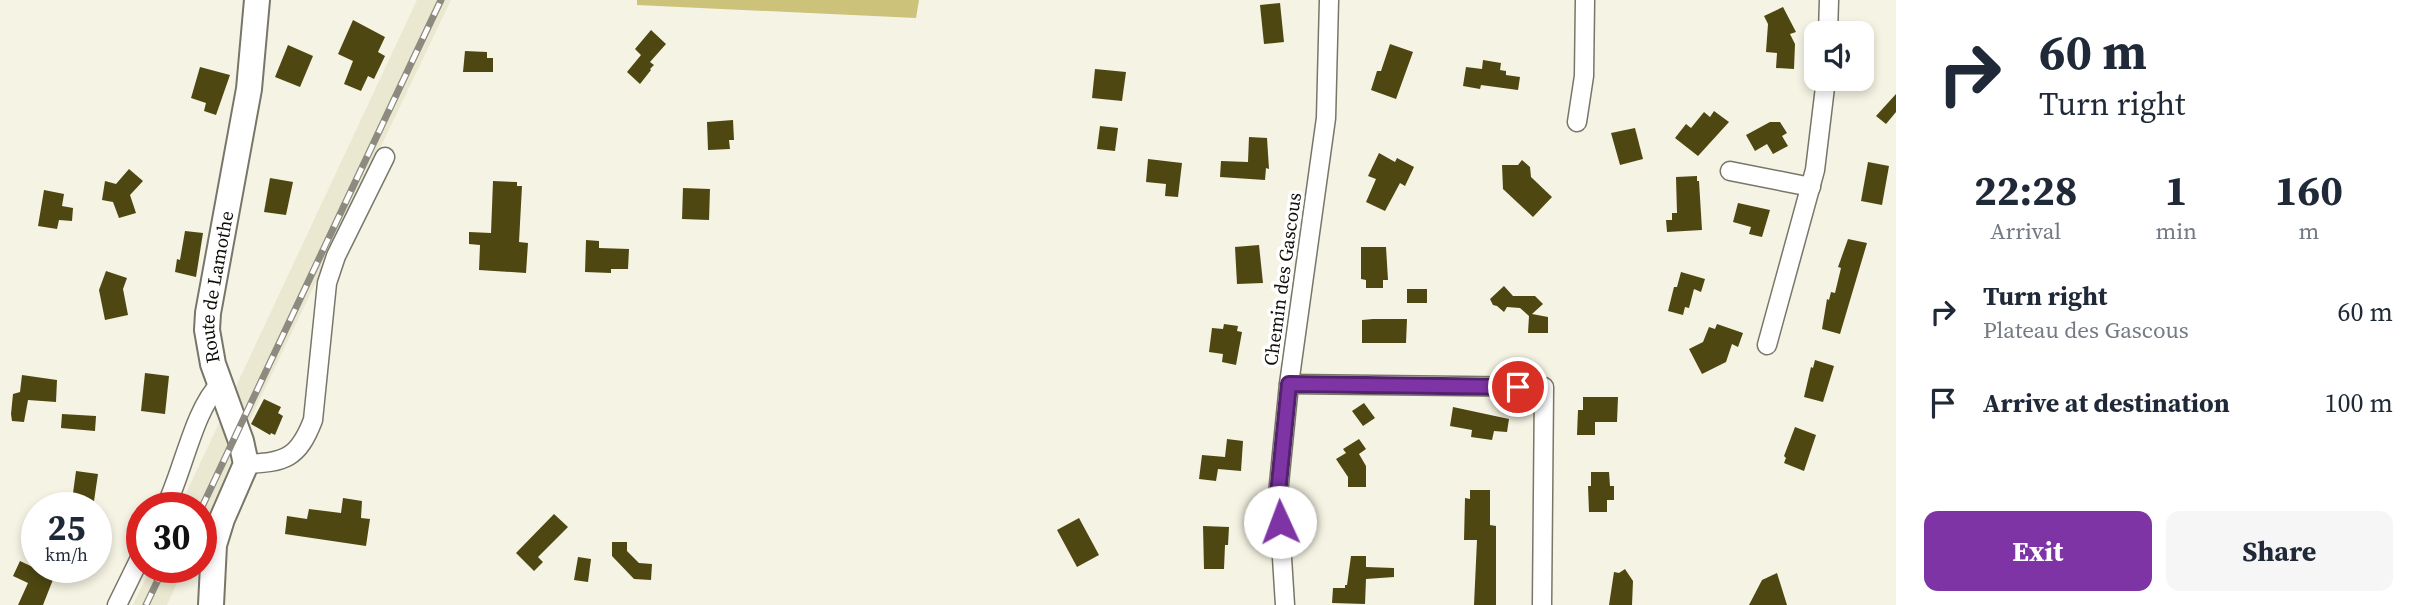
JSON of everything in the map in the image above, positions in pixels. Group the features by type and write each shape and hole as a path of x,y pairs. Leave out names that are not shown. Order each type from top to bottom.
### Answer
{"street":[{"name":"Route de Lamothe","path":"246,464 241,441 209,346 208,313 249,89 257,0"},
{"name":"Chemin des Gascous","path":"1285,605 1278,494 1289,384 1326,118 1329,0"},
{"path":"1577,122 1584,76 1585,0"},
{"path":"1828,21 1829,0"},
{"path":"1768,345 1815,170 1825,91"},
{"path":"211,605 214,545 222,519 246,464 282,461 307,435 313,420 327,283 336,256 385,157"},
{"path":"1730,171 1811,187"},
{"path":"173,492 204,403 220,384"},
{"path":"1289,384 1544,387 1542,605"},
{"path":"117,605 128,583"}],"shaded area":[{"path":"417,0 451,0 246,428 232,395"},
{"path":"637,0 919,0 916,18 637,5"},
{"path":"222,417 237,451 217,495 217,492 187,492"},
{"path":"143,583 177,583 167,605 133,605"}],"building":[{"path":"1280,3 1284,42 1264,44 1260,5"},
{"path":"1783,7 1796,32 1790,34 1795,44 1794,69 1776,68 1777,53 1766,52 1768,24 1764,16"},
{"path":"353,20 385,37 378,52 385,56 374,79 368,76 361,91 344,84 353,61 338,54"},
{"path":"651,30 666,44 650,62 654,65 640,84 627,72 641,55 635,49"},
{"path":"1390,44 1413,52 1396,99 1371,90"},
{"path":"288,45 313,56 300,87 275,77"},
{"path":"465,51 487,52 487,58 493,58 493,72 463,72"},
{"path":"1483,60 1501,63 1500,70 1506,71 1506,75 1520,77 1518,90 1481,85 1480,89 1463,86 1466,67 1482,69"},
{"path":"200,67 230,75 216,115 204,111 206,103 191,98"},
{"path":"1095,69 1126,72 1122,101 1092,98"},
{"path":"1896,94 1896,112 1886,124 1876,116"},
{"path":"1714,111 1729,122 1698,156 1675,138 1686,124 1691,128 1704,112 1710,117"},
{"path":"733,120 734,140 729,140 730,149 708,150 707,122"},
{"path":"1770,122 1780,122 1787,133 1782,136 1788,146 1773,154 1767,144 1755,151 1746,135"},
{"path":"1100,126 1118,128 1115,151 1097,149"},
{"path":"1635,128 1643,159 1620,165 1611,133"},
{"path":"1249,137 1267,138 1269,169 1266,168 1265,180 1220,177 1221,161 1248,162"},
{"path":"1379,153 1395,162 1397,158 1414,167 1405,186 1400,183 1385,211 1366,202 1376,179 1368,176"},
{"path":"1148,159 1182,163 1178,197 1165,196 1166,184 1146,182"},
{"path":"1522,160 1530,167 1531,177 1552,197 1533,217 1503,189 1502,165 1518,165"},
{"path":"1868,162 1889,166 1882,205 1861,201"},
{"path":"129,169 143,181 130,195 136,213 119,218 113,202 102,200 105,181 116,184"},
{"path":"1697,176 1702,230 1667,232 1666,220 1672,220 1672,213 1677,213 1676,177"},
{"path":"270,178 293,182 286,215 264,212"},
{"path":"493,181 517,182 517,186 522,186 519,242 528,243 526,273 479,270 480,245 469,244 469,232 491,233"},
{"path":"683,188 710,189 709,220 682,219"},
{"path":"44,190 64,194 62,206 73,208 72,221 59,220 57,229 38,226"},
{"path":"1738,203 1770,210 1762,237 1749,234 1751,227 1733,222"},
{"path":"185,231 203,233 196,277 175,272"},
{"path":"1848,239 1867,243 1840,334 1822,329 1827,299 1829,300 1831,292 1835,293 1841,268 1838,267"},
{"path":"586,240 599,241 599,248 629,249 628,269 611,269 611,273 585,272"},
{"path":"1259,245 1263,283 1237,284 1235,247"},
{"path":"1361,247 1386,247 1388,280 1383,280 1383,288 1366,288 1366,280 1361,279"},
{"path":"106,271 127,278 123,289 128,315 105,320 99,290"},
{"path":"1681,272 1705,279 1701,292 1694,289 1689,308 1685,307 1683,315 1668,311"},
{"path":"1504,286 1513,296 1535,296 1543,304 1532,314 1548,317 1548,333 1528,333 1529,316 1520,308 1507,307 1504,312 1493,305 1490,299"},
{"path":"1407,289 1427,289 1427,303 1407,303"},
{"path":"1407,319 1406,343 1362,343 1362,320"},
{"path":"1224,324 1238,326 1237,331 1242,332 1236,365 1222,362 1223,354 1209,352 1212,328 1223,329"},
{"path":"1717,324 1743,333 1738,347 1732,344 1726,362 1702,374 1689,349 1703,342 1709,327 1715,329"},
{"path":"1815,360 1834,366 1823,402 1804,397"},
{"path":"145,373 169,376 165,414 141,411"},
{"path":"22,375 57,380 56,402 28,400 24,422 12,421 13,394 20,392"},
{"path":"1583,397 1618,397 1617,422 1595,422 1595,435 1577,435 1578,410 1583,410"},
{"path":"264,399 281,407 278,413 283,416 275,435 251,424"},
{"path":"1364,403 1375,418 1363,426 1352,411"},
{"path":"1453,407 1509,419 1507,432 1494,431 1492,440 1471,437 1472,430 1450,426"},
{"path":"62,414 96,416 95,431 61,428"},
{"path":"1795,427 1816,435 1804,471 1784,463"},
{"path":"1227,439 1243,441 1241,471 1218,469 1216,481 1199,479 1202,455 1225,457"},
{"path":"1359,439 1366,449 1359,454 1366,466 1366,487 1348,487 1348,477 1336,459 1346,453 1343,449"},
{"path":"76,471 98,474 95,492 73,492"},
{"path":"1591,472 1609,472 1610,486 1614,486 1614,500 1607,500 1607,512 1589,512 1588,486 1591,486"},
{"path":"1470,490 1490,490 1490,525 1496,526 1496,605 1474,605 1477,540 1464,540 1465,498 1470,499"},
{"path":"343,498 362,501 361,518 370,519 366,546 285,534 287,516 307,519 309,509 341,513"},
{"path":"554,514 568,527 538,557 543,562 534,571 516,553"},
{"path":"1079,518 1099,555 1077,567 1057,530"},
{"path":"1203,526 1229,527 1224,569 1204,569"},
{"path":"612,542 627,542 627,551 639,563 652,564 651,580 634,579 612,556"},
{"path":"1351,556 1366,556 1366,567 1394,568 1394,577 1366,579 1365,604 1332,603 1333,588 1345,588 1347,585"},
{"path":"578,557 591,559 588,582 574,580"},
{"path":"20,561 21,561 21,580 13,576"},
{"path":"1625,569 1633,581 1632,605 1609,605 1614,572 1619,573"},
{"path":"1777,573 1787,605 1749,605 1762,580"},
{"path":"28,583 52,583 43,605 18,605"}],"railway":[{"path":"209,492 441,0"},
{"path":"146,605 156,583"}],"route":[{"path":"1280,522 1278,494 1289,384 1518,387"}]}
